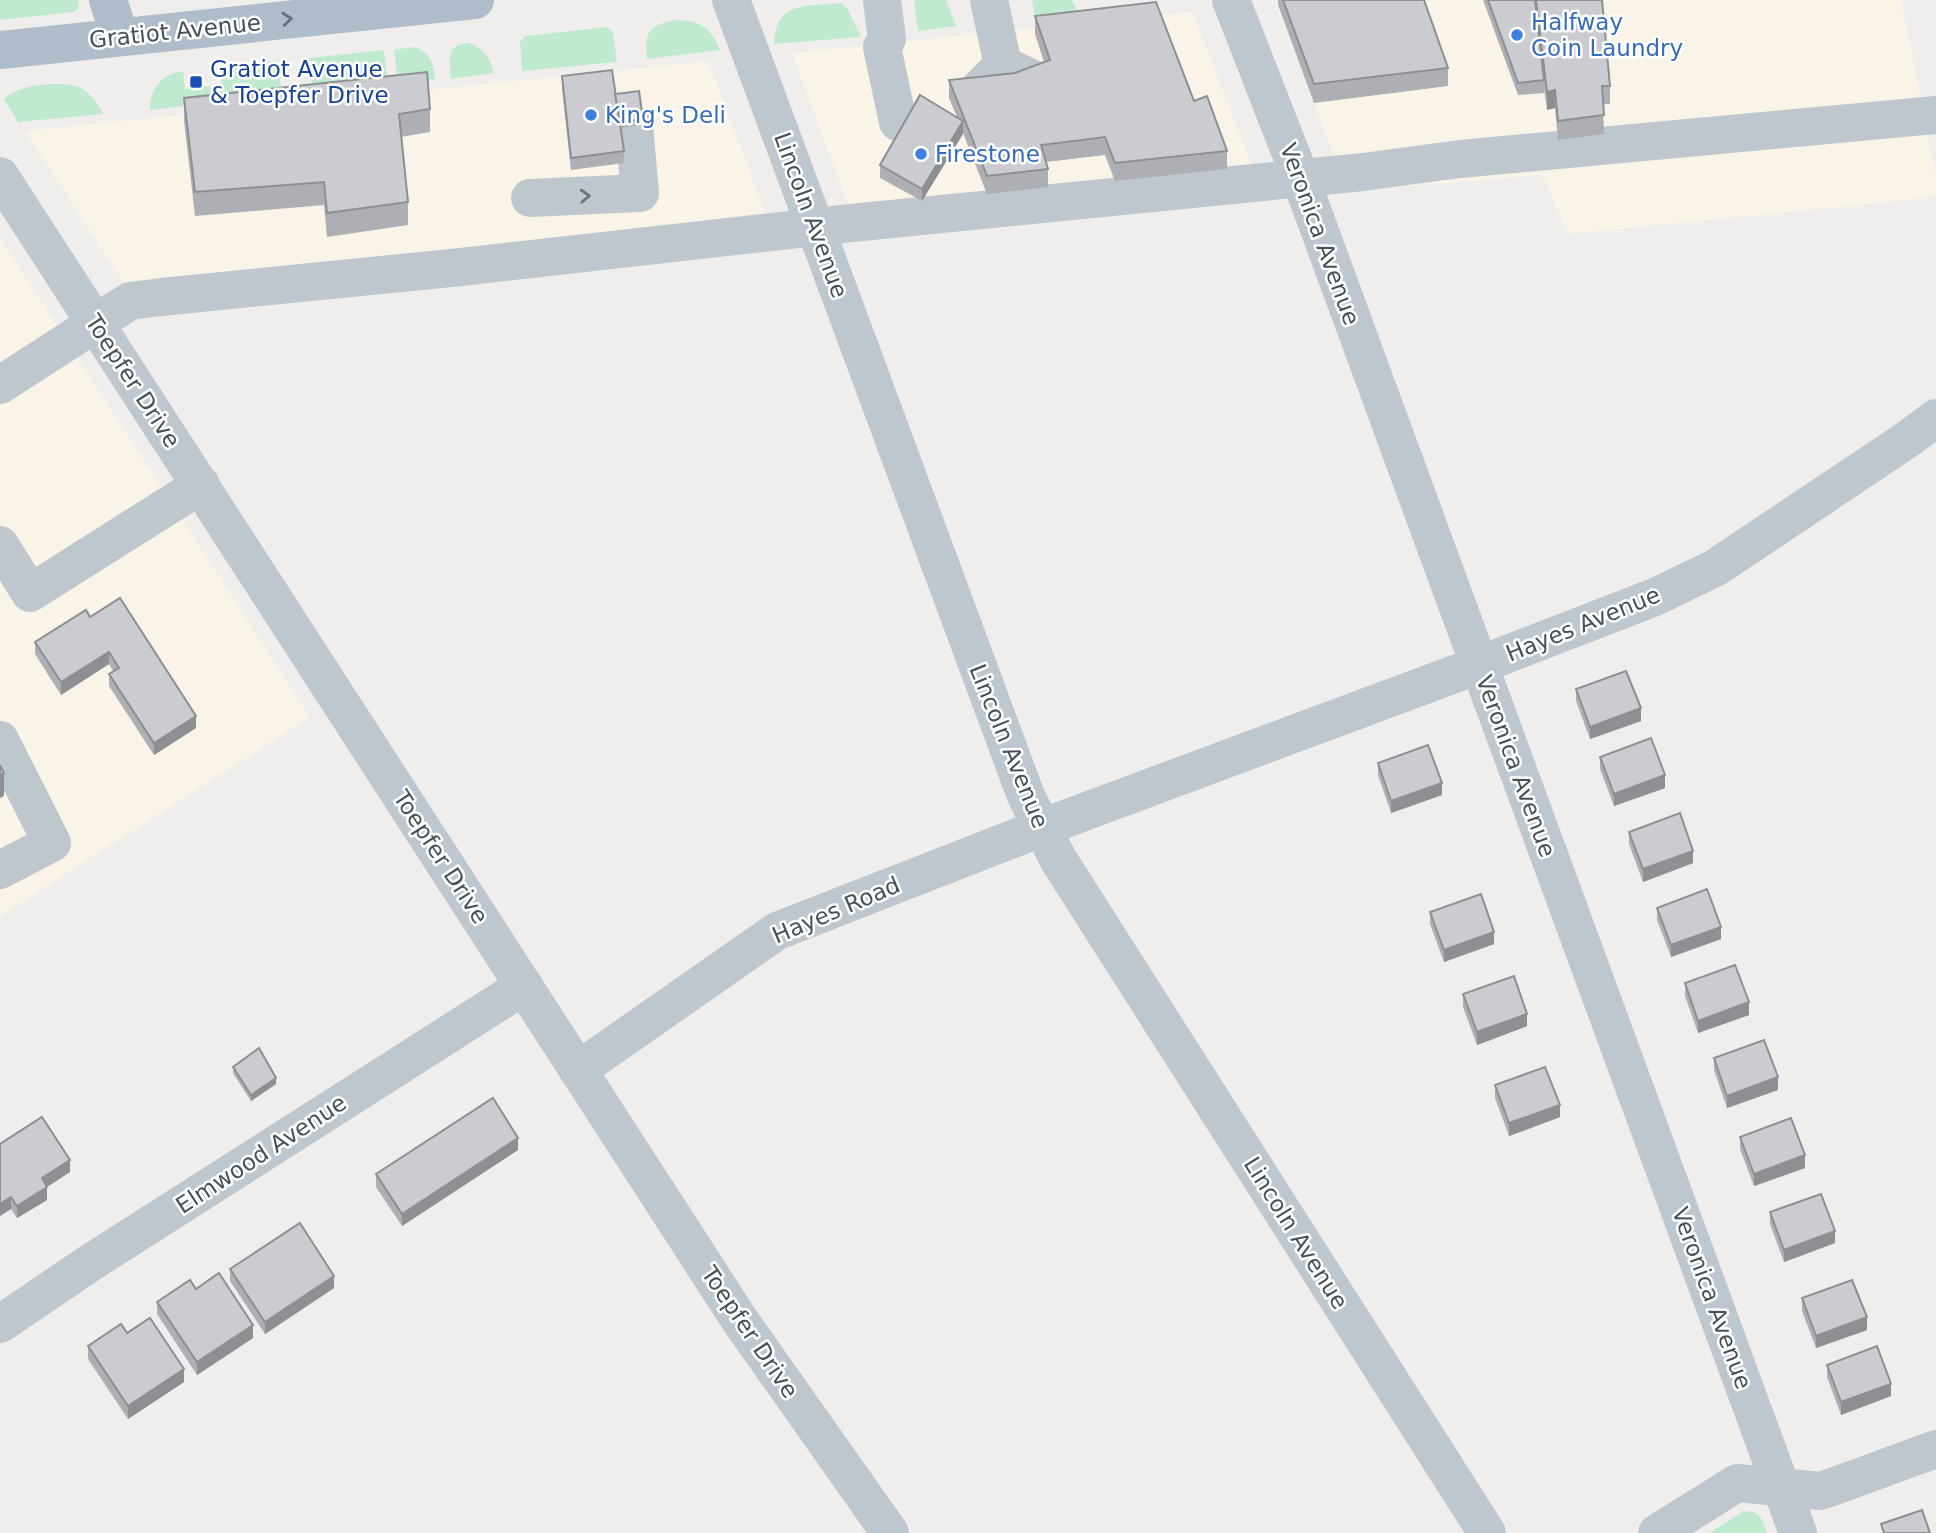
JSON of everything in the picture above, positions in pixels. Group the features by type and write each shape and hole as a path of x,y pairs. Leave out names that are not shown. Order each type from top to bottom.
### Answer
{"main road":[{"path":"108,0 120,37"},
{"name":"Gratiot Avenue","path":"0,50 475,0"}],"street":[{"name":"Lincoln Avenue","path":"731,0 1026,796 1041,828 1065,870 1487,1533"},
{"path":"882,0 887,39 882,47 898,122"},
{"path":"989,0 1007,85"},
{"name":"Veronica Avenue","path":"1231,0 1300,177 1798,1533"},
{"path":"0,385 130,302 160,297 1363,172 1460,159 1936,115"},
{"path":"530,198 640,193 634,126"},
{"name":"Toepfer Drive","path":"0,176 739,1319 890,1533"},
{"name":"Hayes Avenue","path":"1041,828 1655,597 1715,568 1906,441 1936,418"},
{"path":"0,545 30,593 201,485"},
{"path":"0,740 52,843 0,870"},
{"name":"Hayes Road","path":"578,1070 777,931 1041,828"},
{"name":"Elmwood Avenue","path":"0,1324 90,1263 524,986"},
{"path":"1657,1533 1737,1483 1821,1491 1936,1448"}],"shaded area":[{"path":"1901,0 1936,176 1936,196 1568,234 1543,175 1348,191 1275,2"},
{"path":"1192,12 1252,165 849,207 792,53"},
{"path":"708,61 777,244 147,318 25,131"},
{"path":"0,238 310,717 0,916"}],"green space":[{"path":"0,0 78,0 79,8 74,12 0,20"},
{"path":"914,0 946,0 956,26 918,31"},
{"path":"1032,0 1072,0 1078,13 1035,18"},
{"path":"841,3 847,8 861,37 774,44 776,30 787,13 805,6"},
{"path":"676,20 704,27 713,36 720,50 647,59 646,42 650,31 660,24"},
{"path":"607,27 613,32 617,62 522,71 520,41 525,36"},
{"path":"470,43 486,55 494,73 451,79 450,59 453,50 456,46"},
{"path":"412,47 423,51 430,58 435,79 398,84 394,50"},
{"path":"384,50 388,85 313,92 309,58"},
{"path":"278,61 282,96 220,101 217,85 222,84 220,67"},
{"path":"183,71 185,89 210,86 212,103 150,110 152,95 159,83 169,75"},
{"path":"50,84 82,89 93,98 103,114 18,122 4,99 31,86"},
{"path":"1744,1511 1760,1517 1767,1533 1709,1533"}],"building":[{"path":"1283,0 1424,0 1448,68 1314,84"},
{"path":"1488,0 1535,0 1544,80 1518,83"},
{"path":"1536,0 1602,0 1610,86 1602,86 1604,115 1558,121 1555,90 1547,92"},
{"path":"1156,2 1194,101 1207,96 1227,151 1115,163 1105,137 1041,145 1048,169 987,176 949,80 1015,73 1050,60 1035,16"},
{"name":"King's Deli","path":"612,70 624,151 571,158 562,76"},
{"path":"427,72 430,109 399,114 408,202 327,213 324,182 195,192 184,98"},
{"path":"639,91 643,119 620,122 615,94"},
{"path":"920,95 963,121 922,189 880,165"},
{"path":"120,598 196,716 154,743 109,674 119,668 109,652 61,682 35,642 86,610 90,617"},
{"path":"1626,671 1641,708 1590,727 1576,689"},
{"path":"1651,738 1665,775 1614,794 1600,757"},
{"path":"1428,745 1442,783 1391,801 1378,763"},
{"path":"1680,813 1693,851 1643,869 1629,832"},
{"path":"1707,889 1721,927 1671,945 1657,908"},
{"path":"1481,894 1494,932 1444,950 1430,912"},
{"path":"1735,965 1749,1002 1698,1021 1685,983"},
{"path":"1514,976 1527,1014 1477,1032 1463,994"},
{"path":"1764,1040 1778,1077 1727,1096 1714,1058"},
{"path":"259,1048 276,1078 251,1095 233,1067"},
{"path":"1545,1067 1560,1105 1509,1123 1495,1085"},
{"path":"493,1098 518,1138 402,1214 376,1174"},
{"path":"42,1117 70,1160 42,1178 47,1187 17,1206 11,1197 0,1204 0,1144"},
{"path":"1791,1118 1805,1155 1754,1174 1740,1137"},
{"path":"1821,1194 1835,1231 1784,1250 1770,1212"},
{"path":"300,1223 334,1276 265,1322 230,1269"},
{"path":"219,1273 253,1325 197,1362 157,1302 190,1280 196,1289"},
{"path":"1852,1280 1867,1317 1816,1336 1802,1298"},
{"path":"150,1318 184,1369 128,1406 88,1346 121,1324 127,1333"},
{"path":"1877,1346 1891,1384 1841,1402 1827,1365"},
{"path":"1922,1510 1930,1533 1884,1533 1881,1524"}],"place":[{"name":"Halfway Coin Laundry","path":"1517,35"},
{"name":"Gratiot Avenue & Toepfer Drive","path":"196,82"},
{"name":"King's Deli","path":"591,115"},
{"name":"Firestone","path":"921,154"}]}
